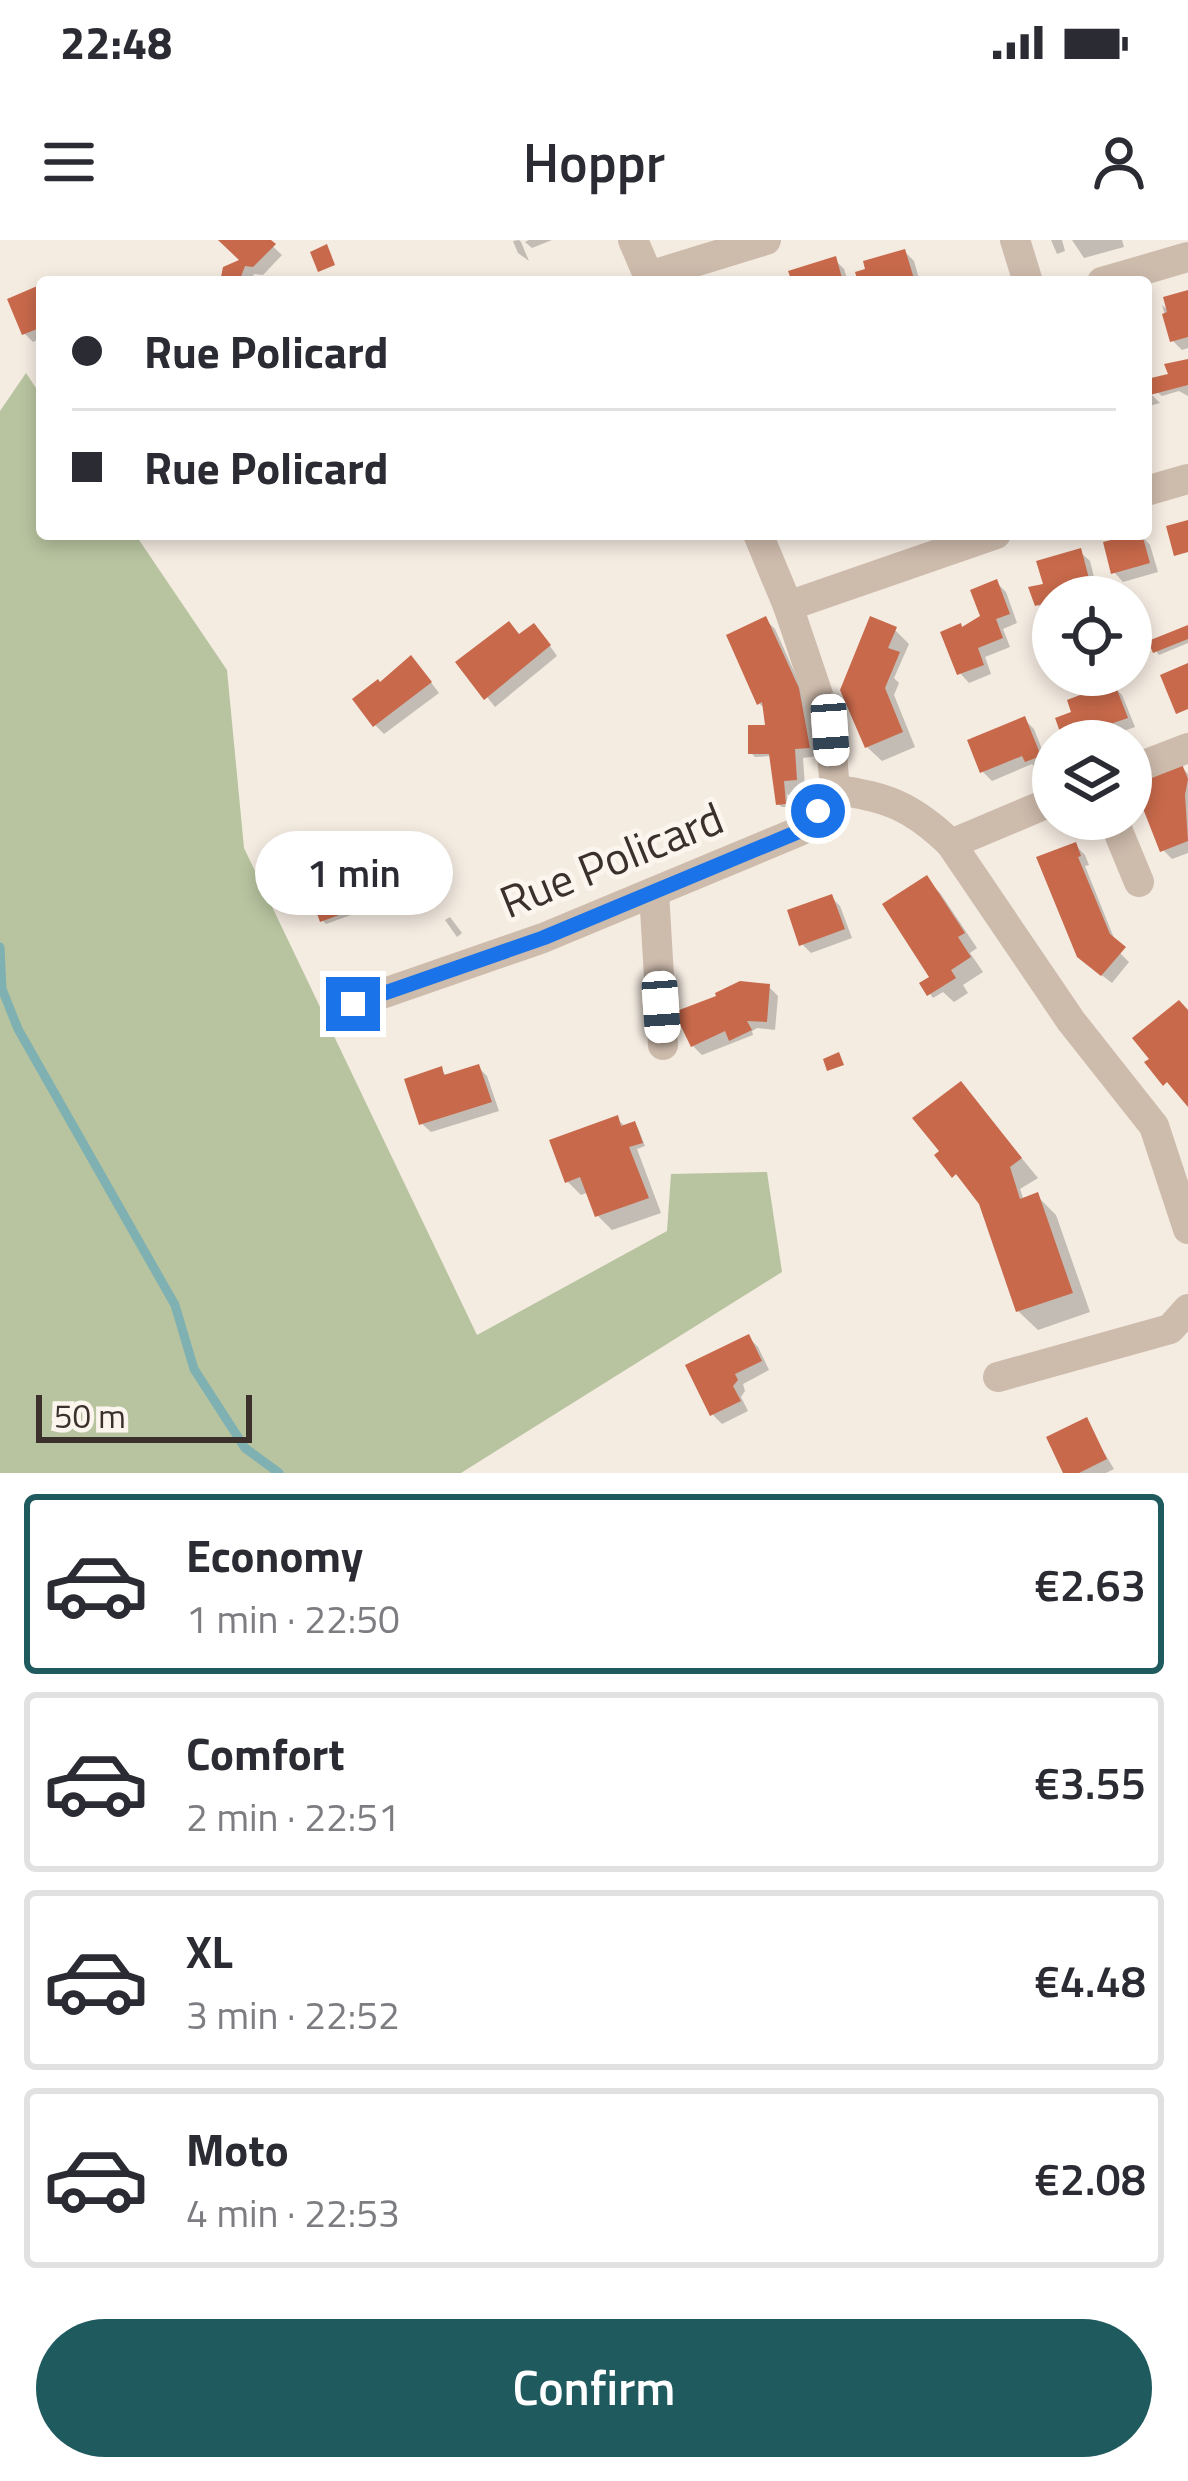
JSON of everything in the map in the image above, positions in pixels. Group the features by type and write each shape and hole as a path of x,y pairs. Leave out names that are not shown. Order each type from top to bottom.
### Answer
{"street":[{"path":"633,240 649,276"},
{"path":"659,276 766,240"},
{"path":"1015,240 1026,276"},
{"path":"1123,276 1188,257"},
{"path":"1152,489 1188,479"},
{"path":"760,540 830,730 835,790 881,795 951,844 1072,1021 1154,1126 1188,1228"},
{"path":"788,606 979,540"},
{"path":"1152,762 1188,748"},
{"name":"Rue Policard","path":"353,1004 543,938 800,831 835,790"},
{"path":"951,844 1032,811"},
{"path":"1122,840 1139,882"},
{"path":"654,892 663,1045"},
{"path":"998,1377 1170,1329 1188,1309"}],"green space":[{"path":"26,373 36,388 36,540 139,540 227,670 244,848 477,1335 667,1231 671,1174 767,1172 782,1272 461,1473 0,1473 0,411"}],"building":[{"path":"218,240 271,240 276,244 253,267 245,266 241,276 221,276 223,267 239,260"},
{"path":"327,244 335,265 318,272 310,252"},
{"path":"905,249 913,276 856,276 855,272 865,269 863,261"},
{"path":"836,256 841,276 790,276 788,271"},
{"path":"36,287 36,329 22,335 7,299"},
{"path":"1188,290 1188,337 1170,342 1162,314 1167,312 1163,297"},
{"path":"1188,359 1188,385 1152,394 1152,378 1168,374 1164,364"},
{"path":"1188,520 1188,552 1174,556 1166,526"},
{"path":"1144,540 1150,563 1111,574 1103,542"},
{"path":"1081,548 1088,576 1041,576 1036,561"},
{"path":"997,579 1010,614 996,619 1003,638 978,648 984,665 957,675 940,632 980,616 970,590"},
{"path":"766,616 799,688 810,748 795,749 797,780 784,781 786,804 776,805 769,754 748,754 748,725 765,725 762,702 757,705 726,635"},
{"path":"870,616 897,627 888,648 900,652 885,688 903,732 865,748 840,690"},
{"path":"509,621 519,634 534,623 551,645 484,700 455,662"},
{"path":"1188,625 1188,639 1153,653 1152,639"},
{"path":"411,655 432,682 373,727 352,699"},
{"path":"1188,663 1188,709 1176,714 1160,675"},
{"path":"1119,696 1128,718 1056,720 1071,712 1067,700"},
{"path":"1025,716 1032,734 1032,759 1025,762 1022,756 980,773 967,740"},
{"path":"1182,764 1188,779 1188,841 1160,852 1152,832 1152,776"},
{"path":"361,831 371,861 354,867 360,883 342,890 350,911 320,922 299,863 308,860 306,855 347,845 344,837"},
{"path":"1076,842 1110,934 1126,947 1101,976 1077,957 1036,857"},
{"path":"927,875 965,933 958,937 971,957 951,970 956,978 927,996 919,983 929,977 882,904"},
{"path":"832,894 845,929 799,946 787,910"},
{"path":"740,981 770,984 767,1022 747,1021 752,1030 729,1041 725,1031 691,1047 674,1012"},
{"path":"1179,1000 1188,1010 1188,1107 1167,1082 1163,1086 1132,1038"},
{"path":"839,1052 844,1065 827,1071 823,1059"},
{"path":"479,1064 492,1102 419,1125 404,1079 442,1066 444,1075"},
{"path":"961,1081 1022,1158 1010,1167 1020,1199 1038,1192 1073,1293 1016,1312 979,1204 934,1155 939,1151 912,1118"},
{"path":"618,1115 621,1126 635,1121 643,1143 629,1147 649,1198 595,1217 580,1177 565,1183 549,1140"},
{"path":"749,1334 762,1361 735,1374 738,1380 733,1386 741,1401 710,1416 685,1365"},
{"path":"1087,1417 1107,1459 1079,1473 1063,1473 1046,1437"}],"waterway":[{"path":"0,947 2,989 18,1029 175,1305 194,1369 245,1448 279,1473"}],"route":[{"path":"353,1004 543,938 800,831 818,811"}]}
